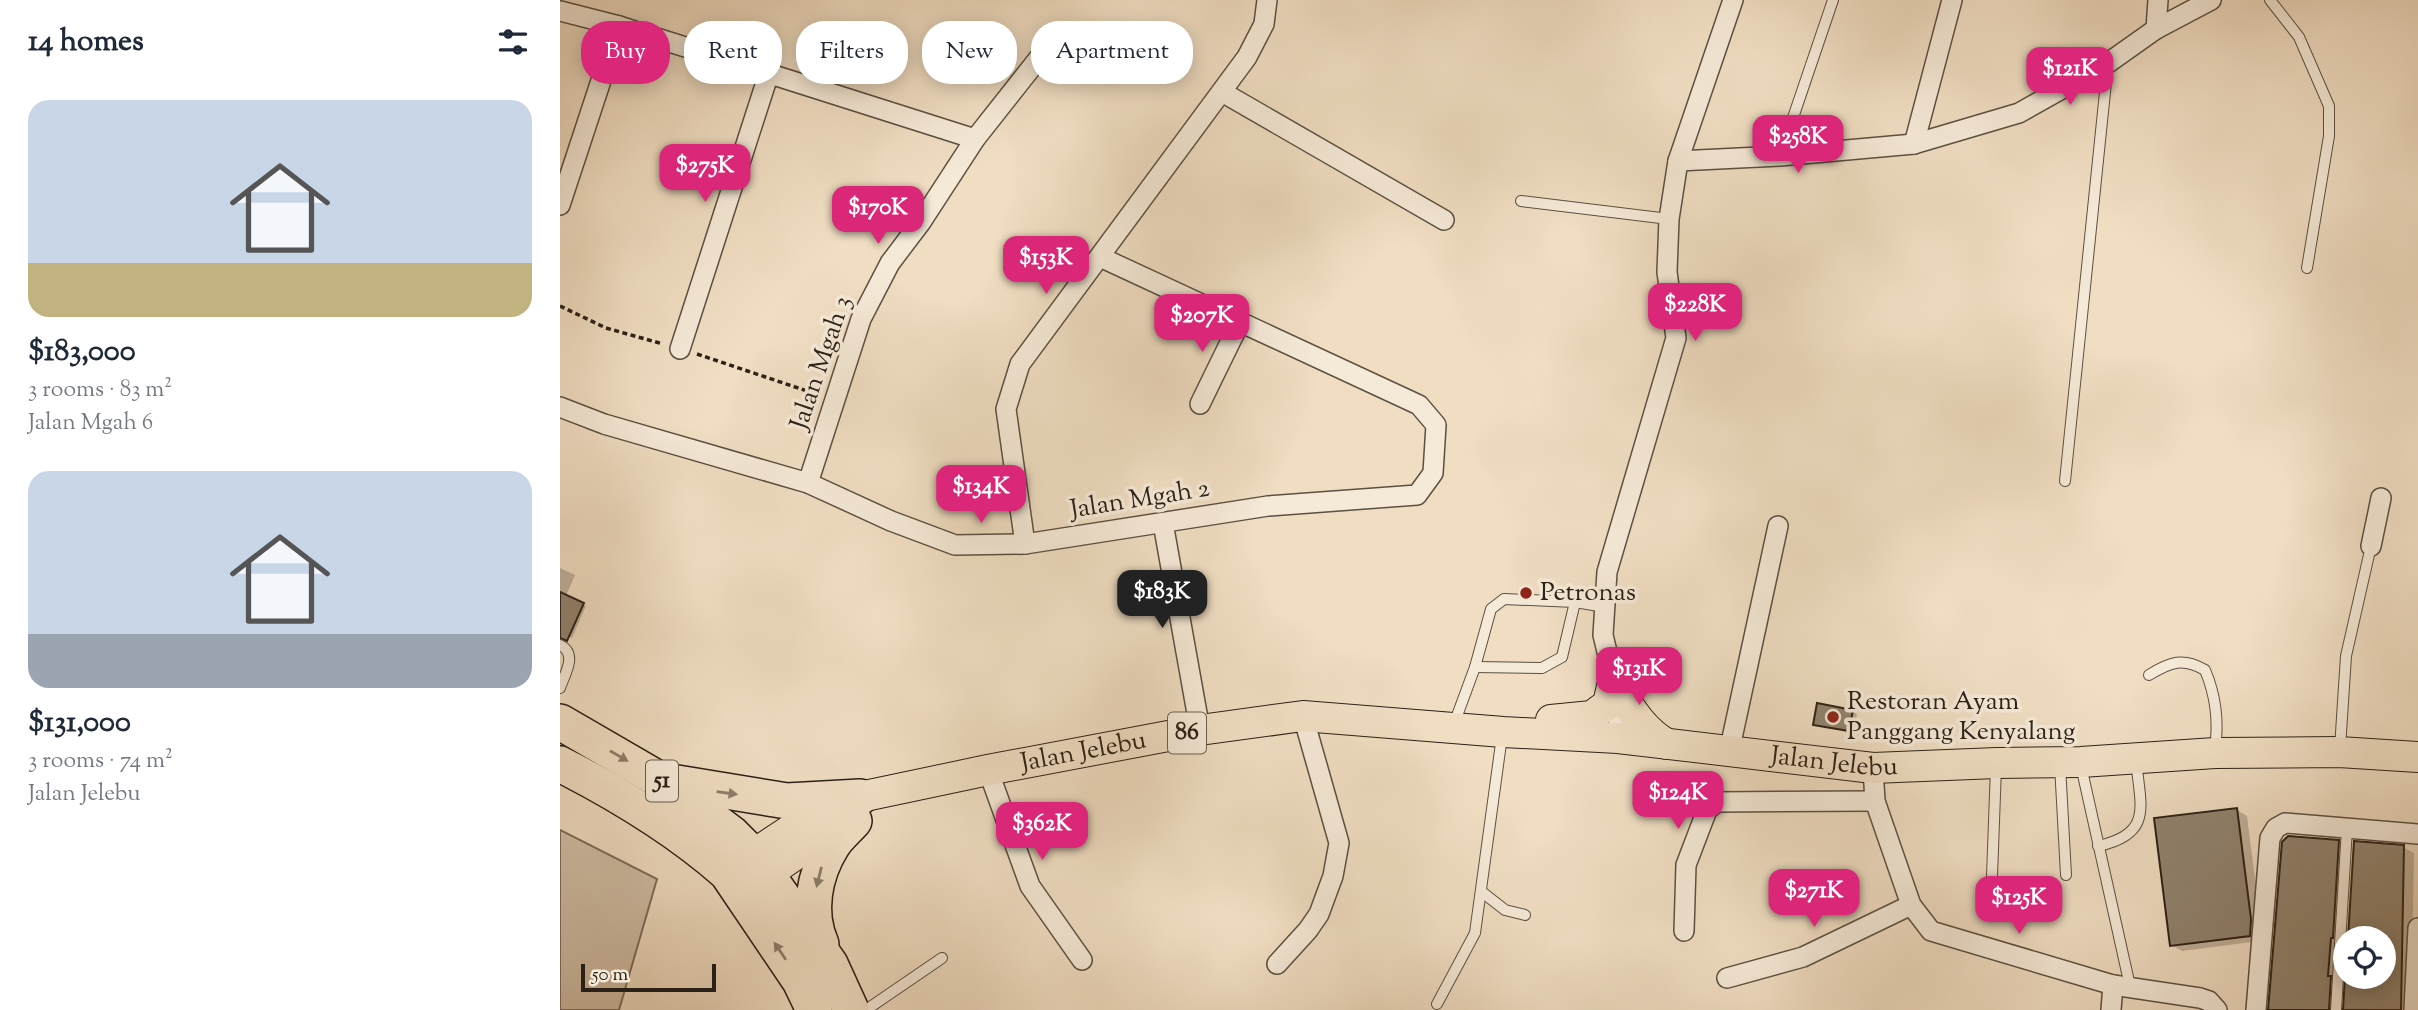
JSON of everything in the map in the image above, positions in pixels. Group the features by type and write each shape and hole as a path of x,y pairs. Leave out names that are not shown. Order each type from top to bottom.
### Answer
{"highway":[{"name":"51","path":"560,722 660,780 732,834 747,874 814,1010"},
{"name":"51","path":"560,764 617,793 711,859 747,874 830,964 851,1010"},
{"path":"660,780 710,790 857,809 818,872 813,903 817,934 830,964"}],"main road":[{"path":"1476,730 1591,716 1608,704 1613,682"},
{"path":"1613,682 1637,718 1653,736 1669,745"},
{"name":"Jalan Jelebu","path":"747,874 801,823 857,809 925,784 1200,730 1303,716 1618,738 1873,768 2070,762 2215,753 2339,752 2418,757"}],"street":[{"path":"1026,544 1006,409 1020,364 1247,57 1264,24 1267,0"},
{"path":"1618,738 1619,702 1603,635 1607,572 1676,338 1668,272 1670,219 1678,161 1733,0"},
{"path":"1914,144 1952,0"},
{"path":"2156,29 2158,0"},
{"path":"1678,161 1780,156 1914,144 2019,113 2108,62 2156,29 2211,0"},
{"path":"560,11 599,21"},
{"name":"Jalan Mgah 3","path":"808,483 861,319 890,262 975,139 1031,68"},
{"path":"782,77 975,139"},
{"path":"560,205 600,84"},
{"path":"680,349 765,84"},
{"path":"1222,92 1444,220"},
{"path":"1100,257 1240,322 1199,404"},
{"name":"Jalan Mgah 2","path":"560,407 604,424 808,483 891,521 955,545 1026,544 1268,506 1417,495 1433,473 1436,425 1419,405 1240,322"},
{"path":"2371,546 2381,498"},
{"path":"1163,523 1200,730"},
{"path":"1729,752 1778,526"},
{"path":"1277,964 1319,914 1331,885 1339,843 1303,716"},
{"path":"1873,768 1875,802 1911,905 1931,932 2121,986 2200,998 2210,1001 2217,1010"},
{"path":"988,770 1030,886 1082,960"},
{"path":"1684,931 1686,865 1707,810 1717,802 1875,802"},
{"path":"2256,1010 2270,838 2276,828 2285,823 2418,834"},
{"path":"1727,978 1803,957 1911,905"},
{"path":"2414,1010 2418,928"},
{"path":"2111,1010 2121,986"}],"lane":[{"path":"1780,156 1833,0"},
{"path":"2270,0 2299,37 2329,106 2329,136 2307,268"},
{"path":"2065,481 2108,62"},
{"path":"1521,201 1670,219"},
{"path":"2339,752 2346,656 2371,546"},
{"path":"1437,1004 1475,933 1482,892 1475,667 1491,609 1504,599 1575,602 1605,607"},
{"path":"1475,667 1542,668 1562,657 1575,602"},
{"path":"560,645 569,652 570,657 560,688"},
{"path":"2149,674 2167,663 2191,662 2205,670 2211,684 2218,724 2215,753"},
{"path":"2098,846 2118,842 2134,831 2141,812 2136,759"},
{"path":"2070,762 2098,846 2121,986"},
{"path":"2066,875 2070,762"},
{"path":"1992,876 1997,763"},
{"path":"2336,1010 2347,828"},
{"path":"1482,892 1505,910 1525,915"},
{"path":"866,1010 942,958"}],"shaded area":[{"path":"560,830 657,879 619,1010 560,1010"}],"building":[{"path":"560,592 584,603 567,641 560,638"},
{"name":"Restoran Ayam Panggang Kenyalang","path":"1817,703 1853,710 1849,731 1813,725"},
{"path":"2237,808 2251,919 2250,936 2170,946 2154,818"},
{"path":"2288,836 2339,840 2328,976 2331,976 2329,1010 2268,1010 2282,842"},
{"path":"2354,841 2404,845 2401,1010 2343,1010 2344,989 2396,989 2396,926 2349,926"}],"place":[{"name":"Petronas","path":"1526,593"},
{"name":"Restoran Ayam Panggang Kenyalang","path":"1833,717"}]}
